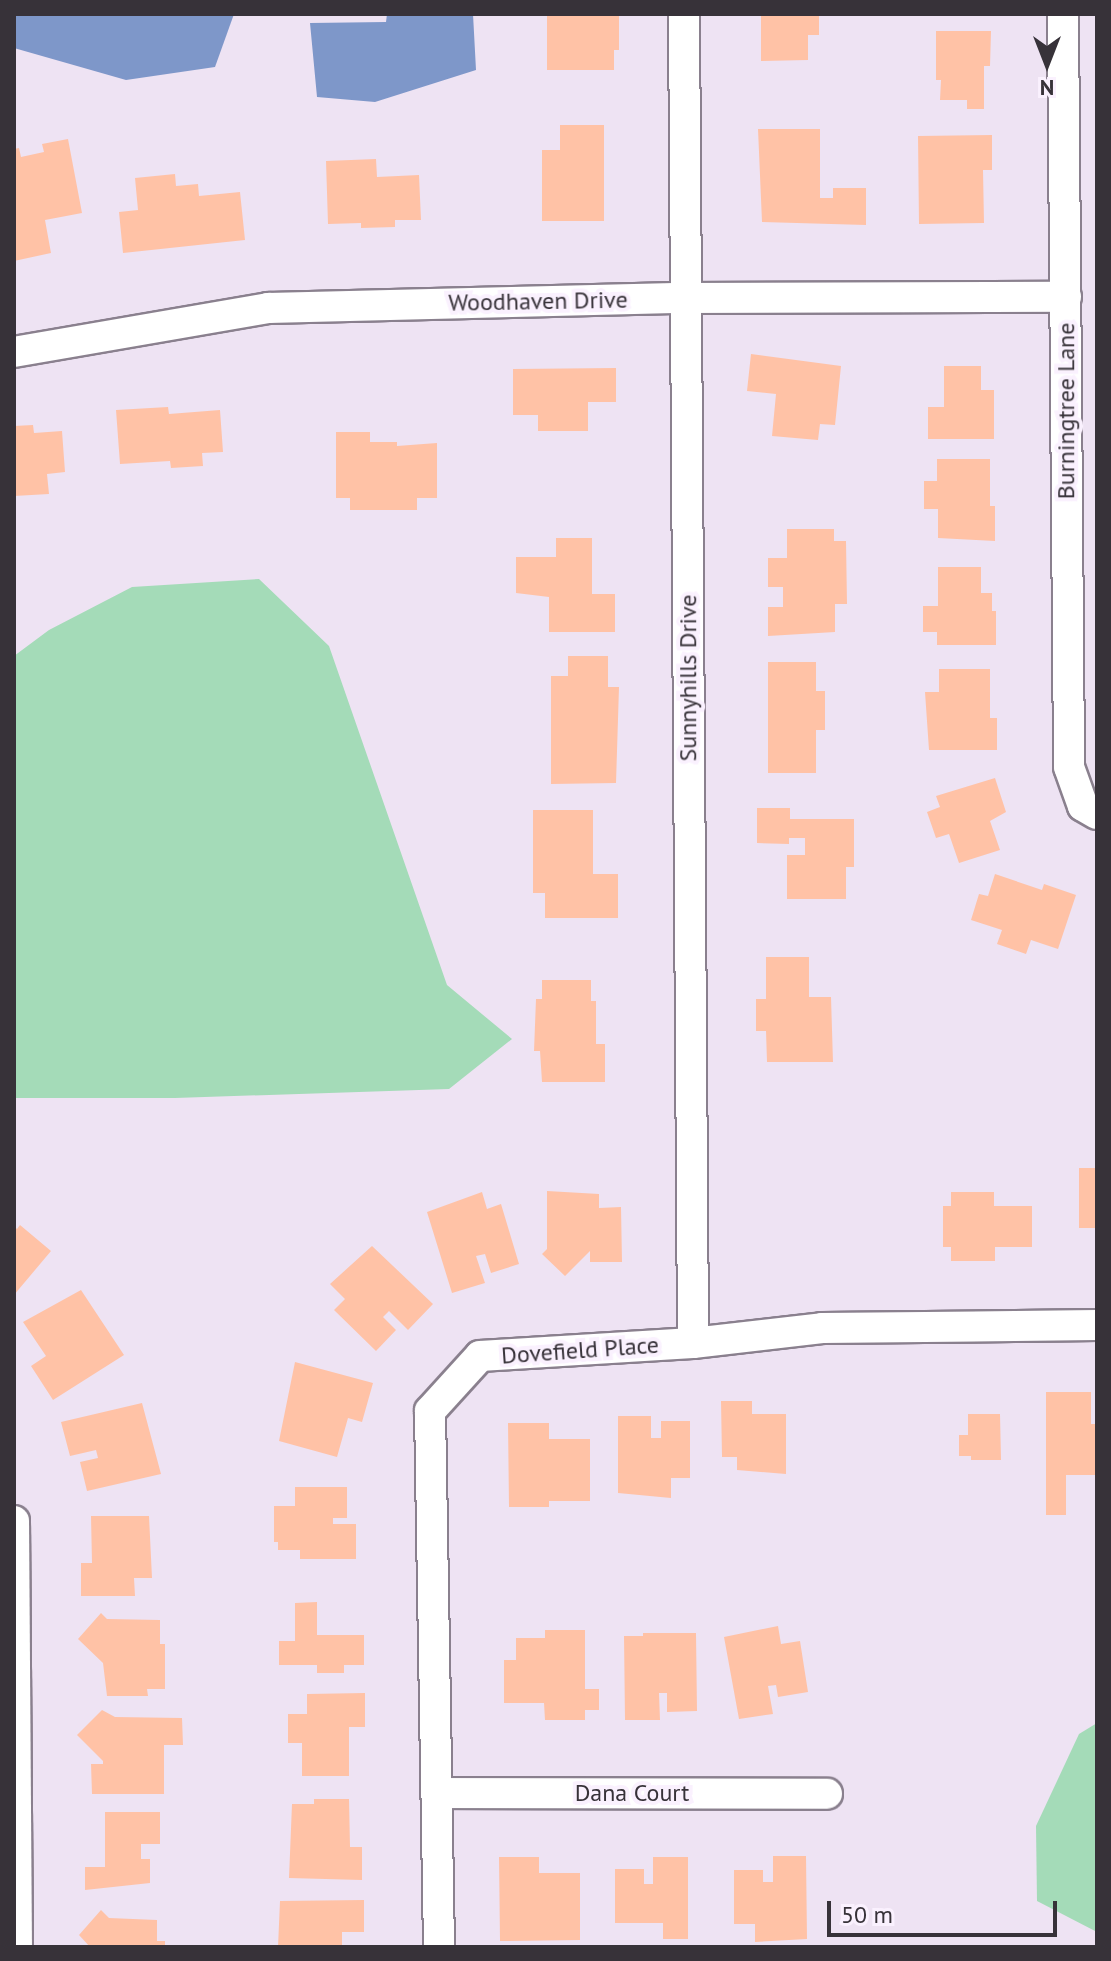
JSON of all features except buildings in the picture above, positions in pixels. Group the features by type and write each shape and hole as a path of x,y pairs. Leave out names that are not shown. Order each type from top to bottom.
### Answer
{"street":[{"name":"Sunnyhills Drive","path":"684,14 693,1343"},
{"name":"Burningtree Lane","path":"1063,14 1069,767 1090,810"},
{"name":"Woodhaven Drive","path":"14,352 268,308 685,298 1066,297"},
{"name":"Dovefield Place","path":"439,1947 430,1411 480,1356 693,1343 822,1328 1097,1325"},
{"path":"14,1521 17,1947"},
{"name":"Dana Court","path":"437,1793 827,1794"}],"green space":[{"path":"259,579 329,646 447,985 512,1039 449,1089 175,1098 14,1098 14,656 49,630 132,587"},
{"path":"1097,1723 1097,1932 1037,1901 1036,1826 1079,1734"}],"water":[{"path":"14,14 234,14 215,67 126,80 14,48"},
{"path":"387,14 473,14 476,70 375,102 317,97 310,23 386,22"}]}
